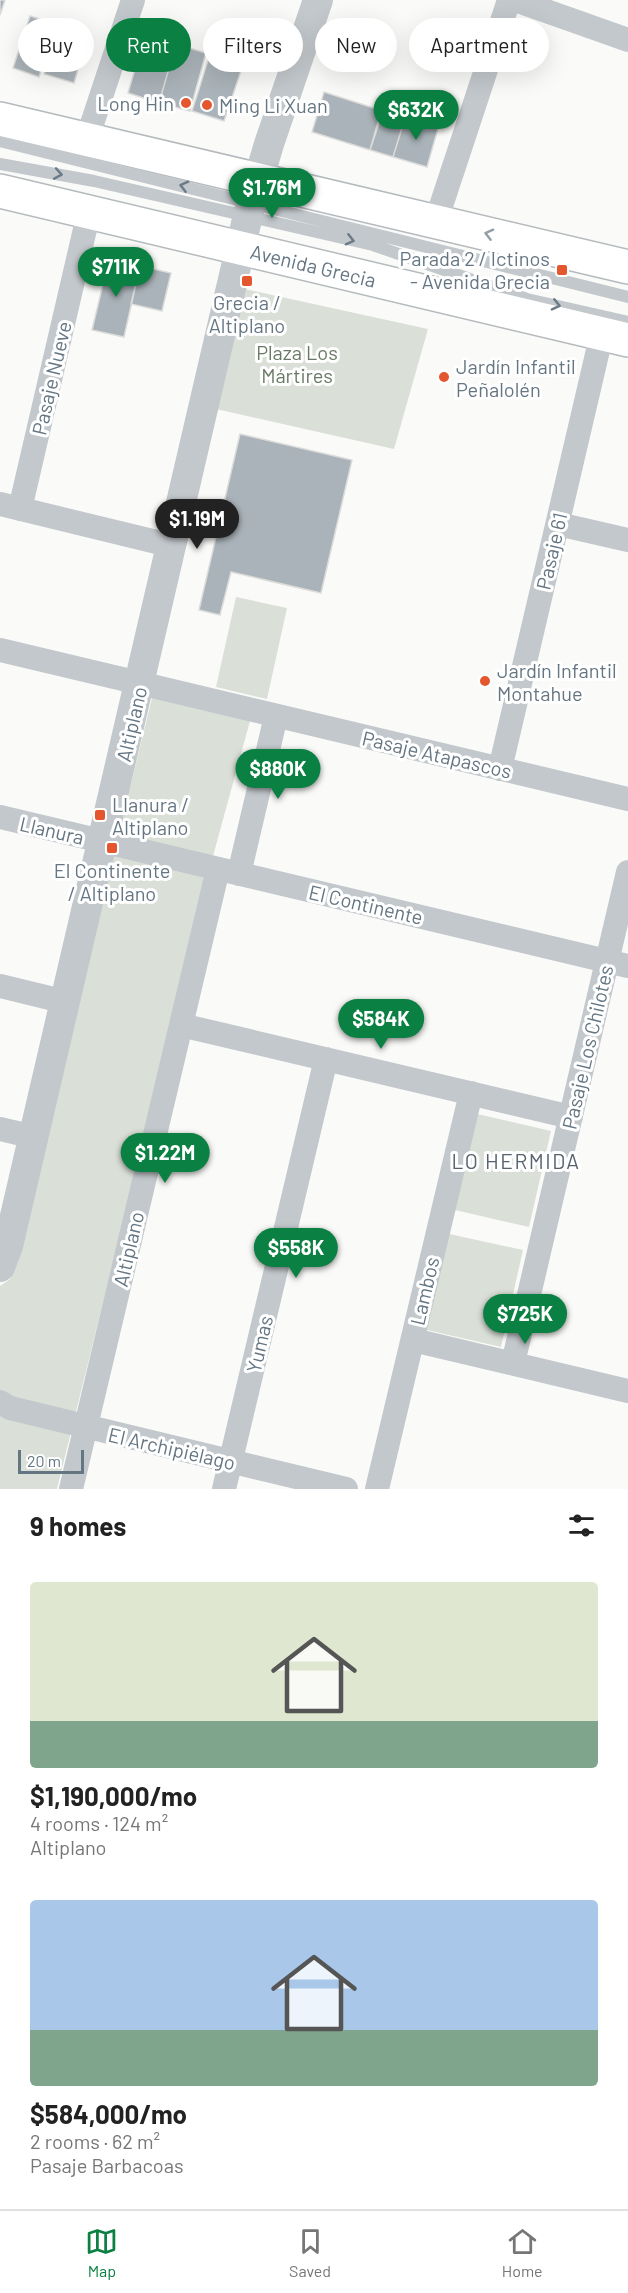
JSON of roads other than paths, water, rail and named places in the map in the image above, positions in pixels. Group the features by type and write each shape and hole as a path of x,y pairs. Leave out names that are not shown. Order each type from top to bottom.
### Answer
{"main road":[{"path":"0,119 87,139 253,199 436,221 628,267"},
{"name":"Avenida Grecia","path":"0,191 242,248 619,332"}],"street":[{"path":"87,139 133,0"},
{"name":"Altiplano","path":"0,1267 9,1246 253,199 318,0"},
{"path":"436,221 509,0"},
{"path":"515,0 628,40"},
{"name":"Pasaje Nueve","path":"10,507 89,212"},
{"name":"Pasaje 61","path":"500,769 558,524 619,332"},
{"path":"10,507 173,546"},
{"path":"558,524 628,540"},
{"name":"Pasaje Atapascos","path":"0,650 628,799"},
{"name":"Altiplano","path":"71,1489 181,1025 276,716"},
{"name":"Llanura","path":"0,817 104,842"},
{"name":"El Continente","path":"104,842 618,963"},
{"name":"Pasaje Los Chilotes","path":"513,1364 571,1117 618,963 628,872"},
{"path":"0,986 66,1002"},
{"path":"181,1025 571,1117"},
{"name":"Yumas","path":"224,1489 326,1059"},
{"name":"Lambos","path":"377,1489 471,1093"},
{"path":"0,1129 34,1137"},
{"path":"413,1340 628,1391"},
{"name":"El Archipiélago","path":"0,1402 10,1408 346,1489"}],"lane":[{"path":"0,141 253,199 628,297"},
{"path":"0,164 94,181 253,199 373,245 619,332"}],"place":[{"name":"Long Hin","path":"186,103"},
{"name":"Ming Li Xuan","path":"207,105"},
{"name":"Parada 2 / Ictinos - Avenida Grecia","path":"562,270"},
{"name":"Grecia / Altiplano","path":"247,281"},
{"name":"Jardín Infantil Peñalolén","path":"444,377"},
{"name":"Jardín Infantil Montahue","path":"485,681"},
{"name":"Llanura / Altiplano","path":"100,815"},
{"name":"El Continente / Altiplano","path":"112,848"}],"district":[{"name":"LO HERMIDA","path":"516,1160"}],"park label":[{"name":"Plaza Los Mártires","path":"297,364"}]}
